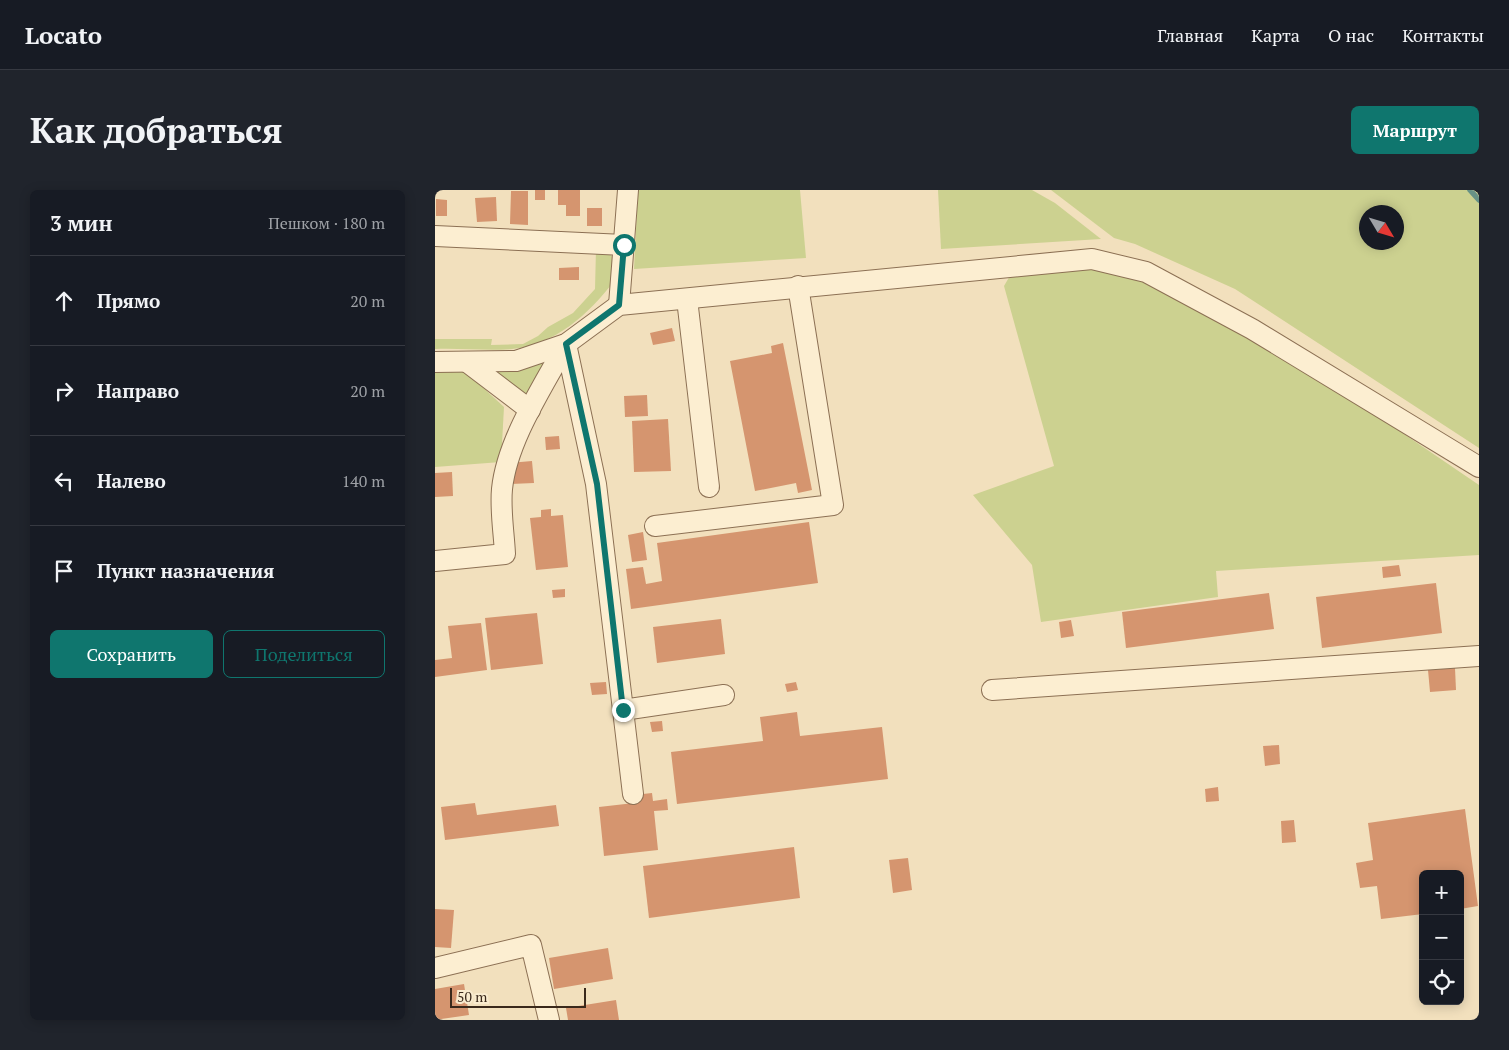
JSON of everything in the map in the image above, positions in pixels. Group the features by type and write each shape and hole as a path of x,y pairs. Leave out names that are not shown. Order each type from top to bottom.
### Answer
{"street":[{"path":"619,305 628,190"},
{"path":"435,236 624,245"},
{"path":"435,362 516,361 566,344 619,305 798,286 1092,259 1146,272 1252,329 1479,467"},
{"path":"655,526 833,505 798,286"},
{"path":"687,299 709,487"},
{"path":"435,561 505,554 502,490 507,462 530,410 566,344"},
{"path":"566,344 597,484 633,794"},
{"path":"467,362 530,410"},
{"path":"992,690 1479,656"},
{"path":"623,710 724,695"},
{"path":"435,968 531,945 549,1020"}],"green space":[{"path":"638,190 800,190 806,258 634,269"},
{"path":"938,190 1032,190 1055,203 1101,239 941,249"},
{"path":"1051,190 1479,190 1479,448 1235,289 1135,244 1114,238"},
{"path":"596,249 607,252 613,257 614,281 594,305 570,326 543,341 512,349 435,349 435,339 492,339 491,345 523,344 538,336 548,327 573,313 595,289"},
{"path":"1075,265 1146,276 1357,402 1479,485 1479,555 1216,571 1218,597 1041,622 1032,565 973,495 1054,466 1004,286 1011,274"},
{"path":"547,362 527,394 523,395 485,369"},
{"path":"464,370 504,407 501,462 435,467 435,371"}],"building":[{"path":"535,190 545,190 545,200 535,200"},
{"path":"558,190 580,190 580,216 566,216 566,205 558,205"},
{"path":"511,191 528,191 528,225 510,224"},
{"path":"496,197 497,221 477,222 475,198"},
{"path":"436,199 447,200 447,216 436,216"},
{"path":"587,208 602,208 602,226 587,226"},
{"path":"579,267 579,280 559,280 559,268"},
{"path":"672,328 675,341 653,345 650,333"},
{"path":"783,343 812,490 798,493 796,483 755,491 730,361 772,353 771,346"},
{"path":"647,395 648,416 625,417 624,396"},
{"path":"668,419 671,471 634,472 632,421"},
{"path":"559,436 560,449 546,450 545,437"},
{"path":"532,461 534,483 511,484 509,463"},
{"path":"452,472 453,496 435,497 435,473"},
{"path":"551,509 551,516 563,515 568,567 536,570 530,518 541,517 541,510"},
{"path":"809,522 818,583 631,609 626,569 643,567 646,584 662,581 657,543"},
{"path":"643,532 647,560 632,562 628,535"},
{"path":"1399,565 1401,576 1383,578 1382,567"},
{"path":"1436,583 1442,633 1322,648 1316,597"},
{"path":"565,589 565,597 553,598 552,590"},
{"path":"1269,593 1274,629 1126,648 1122,612"},
{"path":"537,613 543,664 491,670 485,618"},
{"path":"721,619 725,654 657,663 653,627"},
{"path":"1071,620 1074,636 1061,638 1059,622"},
{"path":"481,623 487,670 435,677 435,660 452,658 448,626"},
{"path":"1455,668 1456,690 1430,692 1428,670"},
{"path":"606,682 607,694 592,695 590,683"},
{"path":"796,682 798,690 787,692 785,684"},
{"path":"797,712 800,736 882,727 888,779 677,804 671,752 763,741 760,717"},
{"path":"662,721 663,731 652,732 650,722"},
{"path":"1279,745 1280,764 1265,766 1263,746"},
{"path":"1218,787 1219,801 1206,802 1205,789"},
{"path":"652,793 653,801 667,799 668,810 654,811 658,850 604,856 599,807 634,803 634,795"},
{"path":"475,803 477,815 556,805 559,826 445,840 441,807"},
{"path":"1465,809 1478,906 1464,908 1464,870 1419,870 1419,914 1381,919 1377,886 1360,888 1356,863 1373,860 1368,823"},
{"path":"1294,820 1296,842 1282,843 1281,821"},
{"path":"794,847 800,898 649,918 643,866"},
{"path":"908,858 912,890 893,893 889,860"},
{"path":"435,909 454,910 451,948 435,947"},
{"path":"608,948 613,979 554,989 549,958"},
{"path":"464,984 469,1015 435,1020 435,989"},
{"path":"616,1000 619,1020 568,1020 566,1008"}],"waterway":[{"path":"1470,190 1479,200"}],"route":[{"path":"623,710 597,484 566,344 619,305 624,245"}]}
